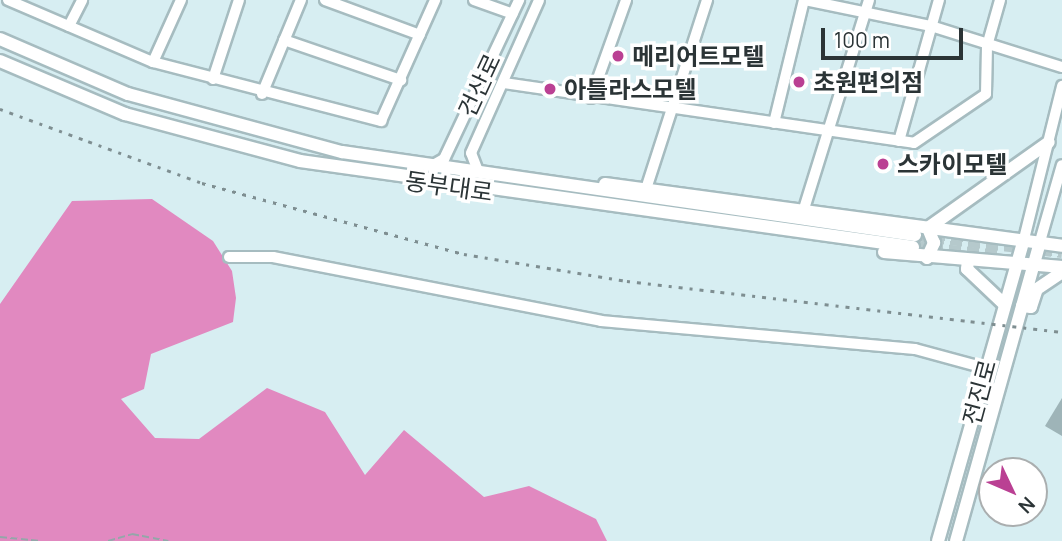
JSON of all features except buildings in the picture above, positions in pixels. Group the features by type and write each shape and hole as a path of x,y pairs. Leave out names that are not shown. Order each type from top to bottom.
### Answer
{"main road":[{"name":"동부대로","path":"0,38 128,94 230,125 433,165 590,187 914,241 508,195 228,145 125,114 0,61"},
{"path":"927,258 934,243 928,228 1049,142"},
{"name":"동부대로","path":"590,187 646,189 1023,243 1062,246"},
{"path":"508,195 927,258 968,260 1016,267 1062,267"},
{"name":"전진로","path":"939,541 1003,303 1023,243"},
{"name":"전진로","path":"957,541 1040,245"},
{"path":"968,260 967,269 1003,303"},
{"path":"1021,306 1031,307 1037,289 1062,272"}],"street":[{"path":"8,0 153,62 262,94 381,121 435,0"},
{"path":"69,26 82,0"},
{"path":"153,62 181,0"},
{"path":"212,79 239,0"},
{"path":"262,94 300,0"},
{"path":"325,0 420,35"},
{"path":"474,0 513,14"},
{"name":"건산로","path":"433,165 444,159 519,0"},
{"name":"건산로","path":"478,171 471,153 539,0"},
{"path":"591,97 626,0"},
{"path":"646,189 707,0"},
{"path":"774,123 804,0 931,26 987,46 1062,67"},
{"path":"803,212 824,132 869,0"},
{"path":"899,141 939,0"},
{"path":"504,83 824,132 914,143 986,94 987,46 1000,0"},
{"path":"284,40 401,80"},
{"path":"1023,243 1062,86"},
{"path":"1040,245 1062,165"},
{"path":"229,257 273,257 601,321 915,349 985,368"}],"path":[{"path":"108,541 132,534 167,541"},
{"path":"0,537 41,541"}],"shaded area":[{"path":"152,199 213,241 232,271 236,298 233,322 151,354 144,389 121,399 155,438 199,439 267,388 325,412 365,475 404,430 484,497 529,486 596,519 607,541 0,541 0,304 72,201"}],"tunnel":[{"path":"915,235 1062,252"},
{"path":"913,247 1000,256"}],"railway":[{"path":"0,109 202,183 464,254 627,281 1062,332"}],"place":[{"name":"메리어트모텔","path":"618,56"},
{"name":"초원편의점","path":"799,82"},
{"name":"아틀라스모텔","path":"550,89"},
{"name":"스카이모텔","path":"883,164"}]}
